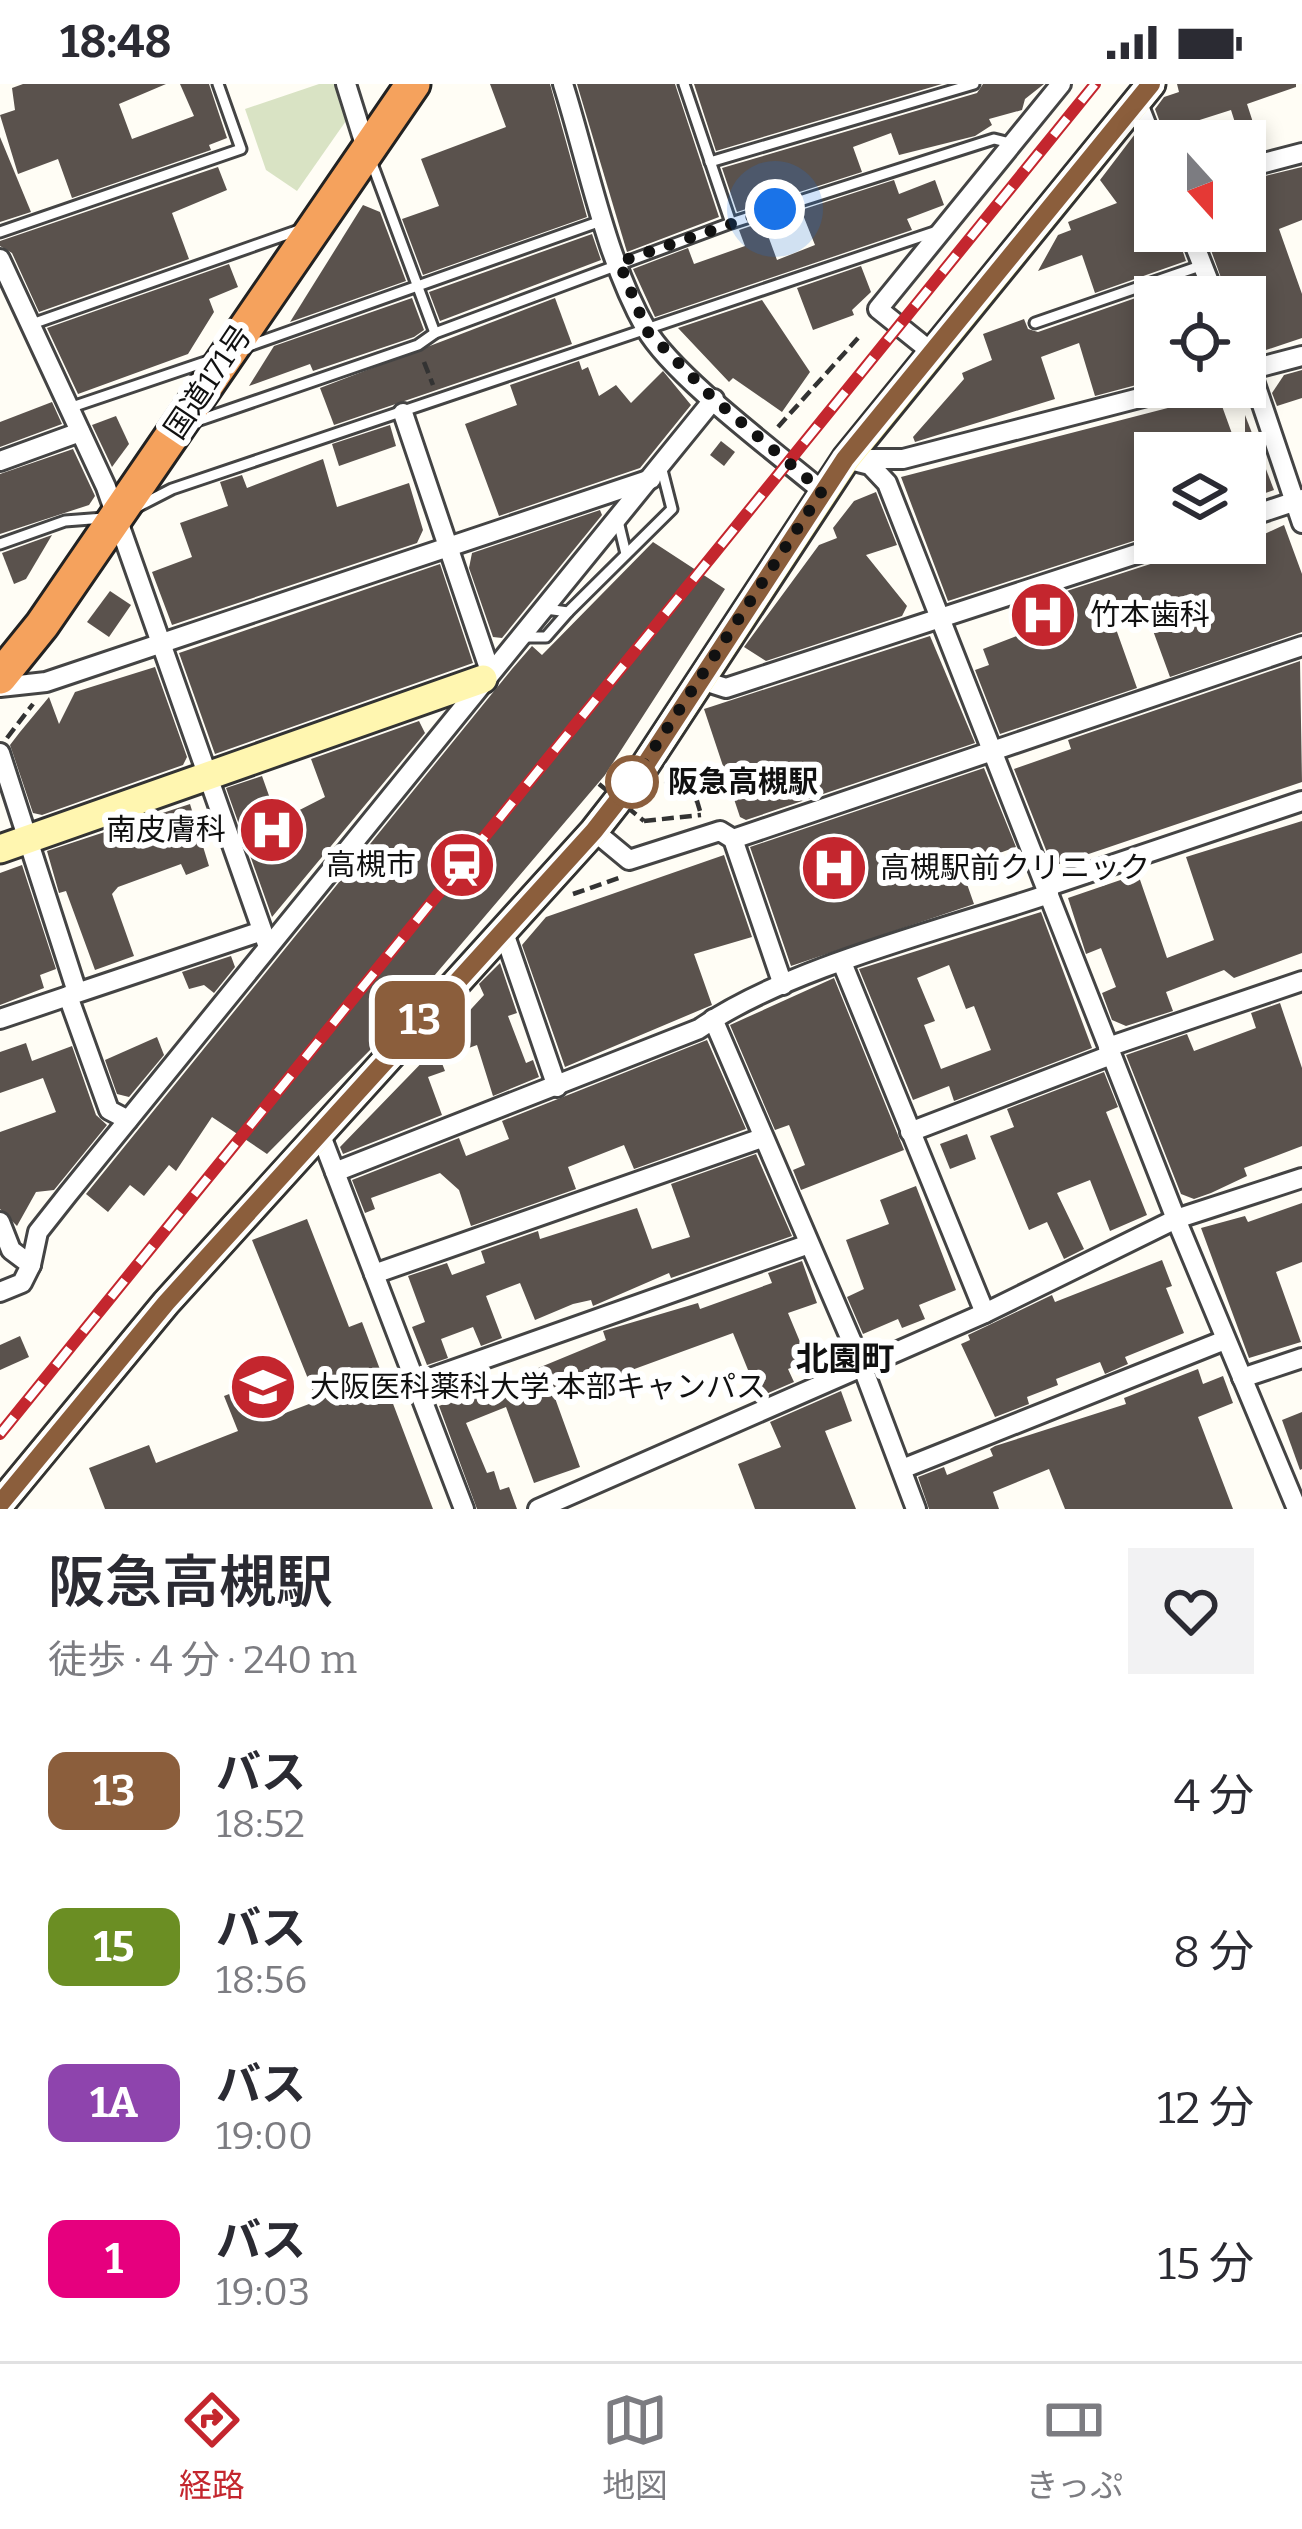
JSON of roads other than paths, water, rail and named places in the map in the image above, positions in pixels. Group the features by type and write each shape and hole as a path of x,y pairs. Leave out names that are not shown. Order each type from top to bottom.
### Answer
{"highway":[{"name":"国道171号","path":"0,677 116,518 413,84"}],"street":[{"path":"346,84 367,151"},
{"path":"563,84 619,262 647,331 714,399 822,491"},
{"path":"929,350 878,309 1061,84"},
{"path":"0,1504 166,1303 502,927 594,831 644,767 845,459 929,350 1144,93"},
{"path":"1266,162 1302,152"},
{"path":"1197,252 1206,276"},
{"path":"0,259 5,286 32,324 116,518 263,938"},
{"path":"1266,365 1302,356"},
{"path":"0,1292 22,1283 38,1232 263,938 546,609 714,399"},
{"path":"845,459 903,460 1134,400"},
{"path":"1262,408 1298,501 1302,524"},
{"path":"403,413 487,675"},
{"path":"0,461 80,432"},
{"path":"845,459 870,465 887,483 1176,1219 1297,1509"},
{"path":"0,687 46,682 160,645 446,550 656,473"},
{"path":"1266,511 1298,501"},
{"path":"698,680 726,688 1134,555"},
{"path":"733,839 1302,646"},
{"path":"0,850 487,675"},
{"path":"0,750 109,1110 128,1120"},
{"path":"335,1172 557,1087 783,986 1302,801"},
{"path":"594,831 629,860 720,831 733,839 783,986"},
{"path":"502,927 557,1087"},
{"path":"0,1018 263,938"},
{"path":"843,964 985,1313"},
{"path":"910,1132 1110,1051 1302,981"},
{"path":"713,1019 861,1364 916,1509"},
{"path":"320,1133 464,1509"},
{"path":"374,1274 762,1138"},
{"path":"538,1509 985,1313 1176,1219 1302,1178"},
{"path":"0,1222 11,1250 31,1265"},
{"path":"416,1383 809,1244"},
{"path":"902,1469 1226,1340"},
{"path":"1242,1378 1302,1358"}],"lane":[{"path":"0,232 241,149 218,84"},
{"path":"684,84 731,223"},
{"path":"710,162 974,84"},
{"path":"178,428 418,345 435,333 731,223 994,139 1010,143"},
{"path":"367,151 435,333"},
{"path":"69,408 606,219"},
{"path":"32,324 316,224"},
{"path":"0,544 64,521 116,518 172,489 943,229"},
{"path":"1035,323 1202,266"},
{"path":"520,638 546,637 672,509 656,473"},
{"path":"618,521 626,554"},
{"path":"546,609 568,613"}],"railway":[{"path":"0,1434 1095,84"}],"place":[{"name":"竹本歯科","path":"1043,615"},
{"name":"阪急高槻駅","path":"632,782"},
{"name":"南皮膚科","path":"272,830"},
{"name":"高槻市","path":"462,865"},
{"name":"高槻駅前クリニック","path":"834,868"},
{"name":"大阪医科薬科大学 本部キャンパス","path":"263,1387"}],"district":[{"name":"北園町","path":"845,1358"}]}
